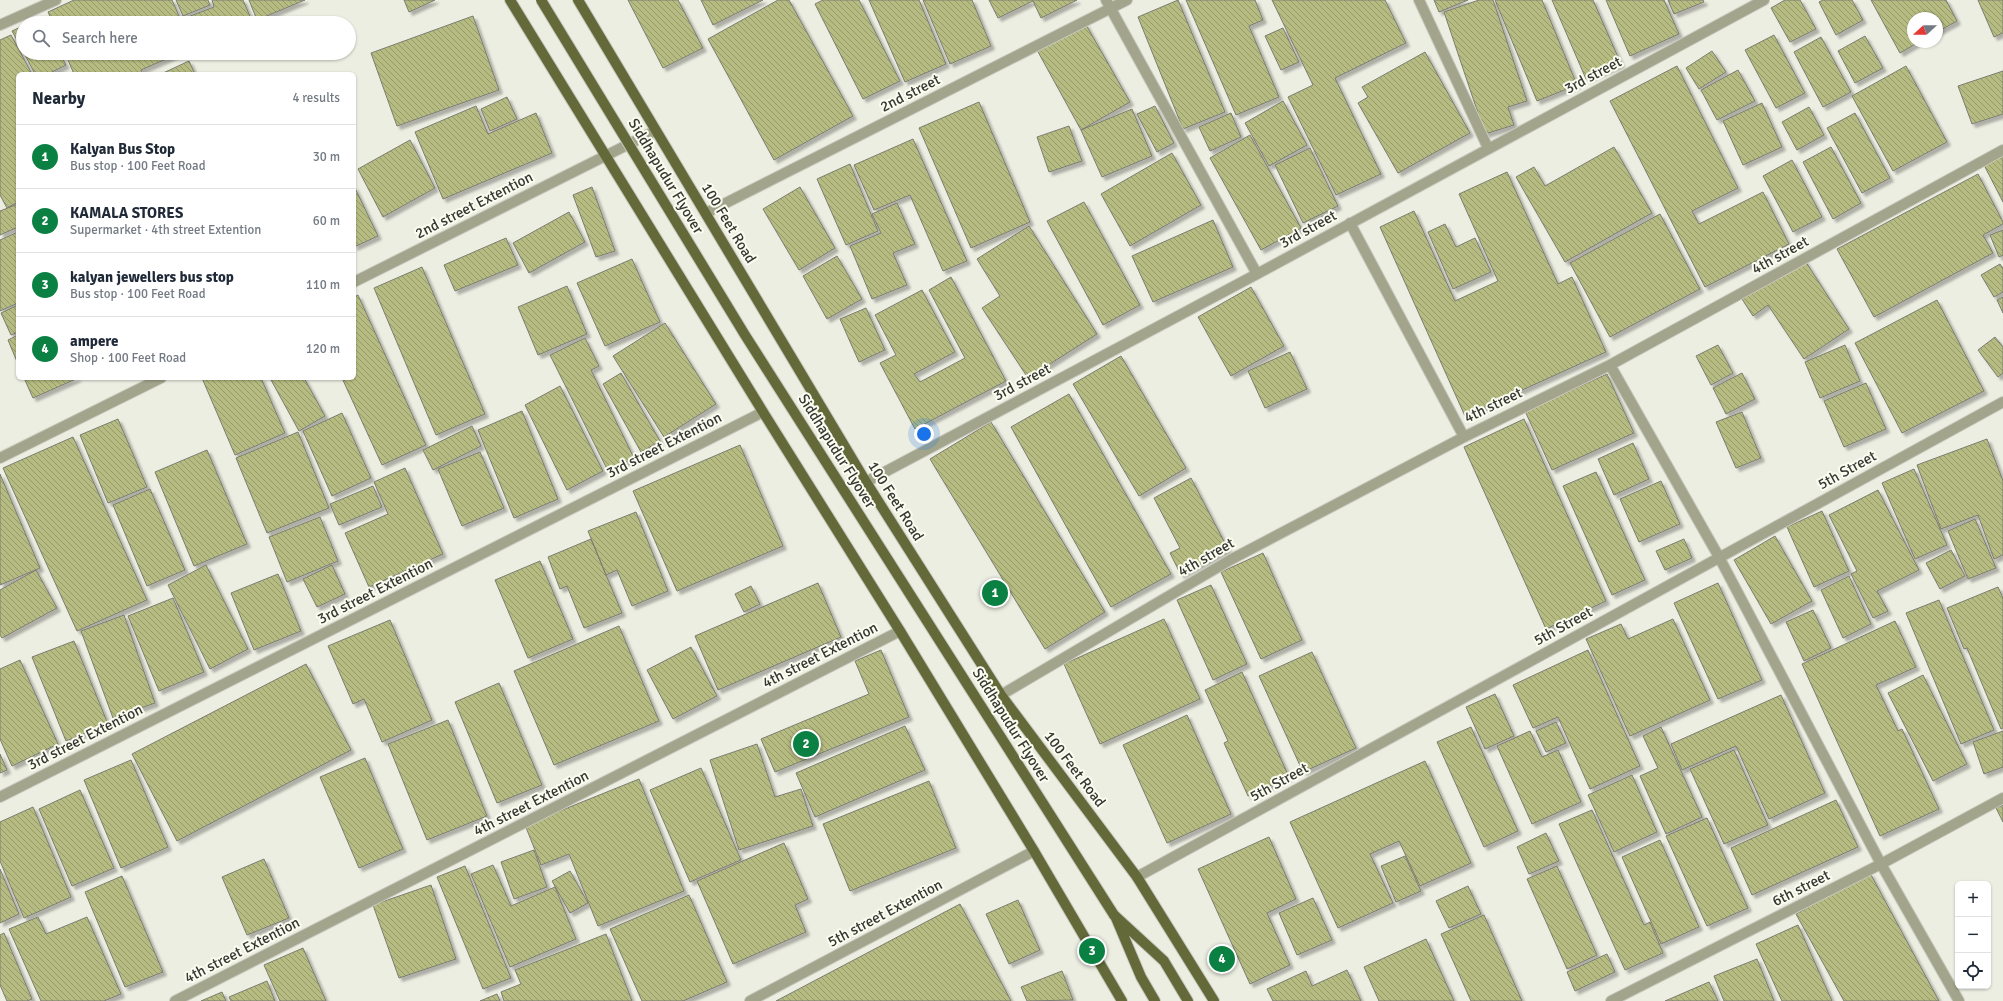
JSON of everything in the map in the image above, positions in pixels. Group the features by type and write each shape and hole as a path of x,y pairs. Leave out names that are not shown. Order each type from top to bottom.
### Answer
{"main road":[{"path":"510,0 763,412 900,631 1034,851 1122,1001"},
{"name":"Siddhapudur Flyover","path":"541,0 745,335 1114,915 1140,977 1155,1001"},
{"name":"100 Feet Road","path":"578,0 866,482 1001,695 1137,877 1214,1001"},
{"name":"Siddhapudur Flyover","path":"1114,915 1164,960 1188,1001"}],"street":[{"path":"20,16 56,0"},
{"name":"2nd street","path":"706,213 1108,4 1127,0"},
{"path":"1419,0 1488,148"},
{"name":"3rd street","path":"866,482 1257,274 1764,0"},
{"path":"1108,4 1257,274"},
{"path":"0,25 16,18"},
{"name":"2nd street Extention","path":"356,281 655,131"},
{"name":"4th street","path":"1001,695 1230,560 1464,437 1610,365 2003,150"},
{"path":"1350,223 1464,437"},
{"path":"1610,365 1718,557 1881,864 1959,1001"},
{"path":"0,458 157,380"},
{"name":"5th Street","path":"1137,877 2003,402"},
{"name":"3rd street Extention","path":"0,797 763,412"},
{"name":"4th street Extention","path":"175,1001 900,631"},
{"name":"6th street","path":"1611,1001 1881,864 2003,798"},
{"name":"5th street Extention","path":"750,1001 1034,851"}],"building":[{"path":"74,0 172,0 179,16 50,16 48,12"},
{"path":"176,0 208,0 210,5 183,16"},
{"path":"212,0 243,0 250,16 190,16 214,7"},
{"path":"249,0 305,0 267,16 255,16"},
{"path":"404,0 435,0 409,12"},
{"path":"628,0 678,0 703,48 663,68"},
{"path":"701,0 763,0 713,25"},
{"path":"778,0 789,0 853,116 774,160 708,39"},
{"path":"823,0 859,0 900,81 863,99 815,4"},
{"path":"869,0 919,0 946,64 905,82"},
{"path":"923,0 972,0 991,46 950,64"},
{"path":"989,0 1077,0 1041,18 1033,1 998,18"},
{"path":"1178,0 1225,112 1183,129 1138,17"},
{"path":"1186,0 1255,0 1263,20 1249,26 1279,97 1236,115"},
{"path":"1272,0 1385,0 1406,43 1335,78 1381,174 1336,195 1288,97 1313,85"},
{"path":"1434,0 1468,0 1439,12"},
{"path":"1479,0 1493,0 1527,101 1508,107 1514,125 1485,134 1444,12"},
{"path":"1495,0 1542,0 1577,85 1537,101"},
{"path":"1552,0 1593,0 1621,64 1586,79"},
{"path":"1606,0 1664,0 1679,34 1630,56"},
{"path":"1668,0 1703,0 1704,2 1674,14"},
{"path":"1785,0 1800,0 1816,29 1790,42 1771,8"},
{"path":"1823,0 1852,0 1863,20 1836,35 1819,2"},
{"path":"1871,0 1946,0 1957,21 1943,29 1943,12 1907,12 1907,48 1909,48 1900,53"},
{"path":"1978,0 2003,0 2003,33 1994,37"},
{"path":"473,16 499,90 397,126 371,53"},
{"path":"1085,23 1130,102 1081,130 1037,50"},
{"path":"1283,28 1299,62 1281,70 1265,36"},
{"path":"16,29 16,38 12,31"},
{"path":"11,35 16,44 16,60 24,60 31,72 16,72 16,203 7,208 0,195 0,40"},
{"path":"1774,35 1805,93 1776,108 1745,50"},
{"path":"1865,36 1883,68 1855,83 1838,51"},
{"path":"1821,37 1851,92 1823,107 1794,52"},
{"path":"1712,51 1726,72 1699,89 1686,68"},
{"path":"1425,52 1470,133 1398,173 1358,103 1368,97 1362,87"},
{"path":"28,60 63,60 66,65 52,72 34,72"},
{"path":"68,60 164,60 141,70 142,72 73,72"},
{"path":"189,61 194,72 165,72"},
{"path":"1677,66 1738,188 1692,211 1699,224 1763,192 1789,244 1705,287 1610,101"},
{"path":"1906,66 1947,142 1893,171 1852,96"},
{"path":"1738,70 1755,101 1717,120 1701,90"},
{"path":"2003,71 2003,114 1972,124 1958,86"},
{"path":"507,97 517,119 490,131 481,109"},
{"path":"1283,101 1307,145 1269,166 1245,123"},
{"path":"979,102 1030,222 971,248 919,128"},
{"path":"1762,103 1782,147 1743,165 1723,121"},
{"path":"476,106 488,134 536,113 552,153 443,199 415,132"},
{"path":"1155,106 1174,143 1157,152 1137,114"},
{"path":"1809,107 1824,135 1797,150 1782,122"},
{"path":"1132,109 1152,156 1102,177 1081,130"},
{"path":"1231,113 1241,137 1210,151 1199,127"},
{"path":"1855,113 1890,178 1862,193 1827,128"},
{"path":"1069,126 1082,161 1049,172 1037,137"},
{"path":"1250,135 1301,228 1261,250 1210,158"},
{"path":"913,139 967,261 943,271 910,195 874,210 854,165"},
{"path":"410,140 435,188 383,217 358,169"},
{"path":"1614,147 1652,213 1565,262 1516,177 1534,167 1545,186"},
{"path":"1831,147 1861,203 1833,219 1803,162"},
{"path":"1310,148 1338,206 1303,223 1275,165"},
{"path":"1172,153 1201,205 1130,246 1101,194"},
{"path":"2003,155 2003,202 1984,165"},
{"path":"1792,160 1822,217 1793,232 1763,176"},
{"path":"850,164 878,231 846,245 817,179"},
{"path":"1507,172 1558,284 1572,277 1606,352 1465,416 1380,227 1414,211 1455,301 1498,281 1459,194"},
{"path":"1978,174 2003,222 2003,224 1983,235 1993,253 1874,317 1837,249"},
{"path":"592,187 615,251 596,257 573,195"},
{"path":"800,187 835,248 799,270 763,209"},
{"path":"356,190 378,236 356,246"},
{"path":"1084,202 1140,305 1103,325 1047,221"},
{"path":"897,203 915,244 893,253 907,285 872,299 850,246 881,233 872,214"},
{"path":"16,205 16,228 0,235 0,211"},
{"path":"569,212 585,242 529,273 513,243"},
{"path":"1660,214 1700,289 1610,337 1570,263"},
{"path":"1213,220 1233,267 1153,302 1132,256"},
{"path":"1445,224 1456,247 1475,238 1491,272 1453,289 1428,232"},
{"path":"1029,226 1097,334 1028,378 982,308 1000,296 977,259"},
{"path":"2003,230 2003,255 1999,257 1990,235"},
{"path":"16,233 16,304 0,311 0,240"},
{"path":"506,238 518,265 455,291 444,265"},
{"path":"837,256 862,299 827,319 803,276"},
{"path":"632,259 660,322 605,346 577,283"},
{"path":"1804,259 1849,329 1804,359 1768,305 1753,316 1742,299"},
{"path":"2000,264 2003,268 2003,292 1994,297 1981,275"},
{"path":"422,267 485,414 436,435 374,288"},
{"path":"951,277 1006,381 915,429 880,363 896,355 875,315 922,290 955,352 914,374 920,382 965,358 929,290"},
{"path":"567,286 587,334 538,355 518,307"},
{"path":"1251,287 1284,346 1231,376 1198,317"},
{"path":"358,295 426,445 382,465 343,380 356,380 356,296"},
{"path":"2003,297 2003,313 1997,300"},
{"path":"1937,300 1984,391 1902,433 1855,343"},
{"path":"16,306 16,333 11,335 1,313"},
{"path":"866,308 885,350 859,362 840,319"},
{"path":"665,323 716,404 664,437 613,356"},
{"path":"16,336 16,359 8,340"},
{"path":"1995,337 2003,347 2003,373 1998,377 1978,350"},
{"path":"585,338 599,366 591,370 634,458 608,471 550,355"},
{"path":"1718,345 1733,373 1711,385 1696,356"},
{"path":"1845,345 1860,381 1820,398 1805,362"},
{"path":"1290,352 1307,389 1265,408 1248,371"},
{"path":"1121,356 1186,468 1139,496 1073,384"},
{"path":"621,373 660,441 641,452 603,384"},
{"path":"1742,373 1755,399 1726,414 1713,388"},
{"path":"1607,374 1634,433 1552,470 1525,411"},
{"path":"25,380 74,380 33,398"},
{"path":"203,380 262,380 285,433 235,455"},
{"path":"271,380 305,380 325,416 299,431"},
{"path":"1866,383 1886,429 1844,447 1824,401"},
{"path":"560,386 603,471 567,490 525,405"},
{"path":"1069,394 1171,574 1111,607 1011,427"},
{"path":"522,411 558,499 514,518 478,430"},
{"path":"1742,412 1761,458 1736,468 1716,422"},
{"path":"342,413 371,478 332,496 303,431"},
{"path":"118,419 147,487 108,503 80,435"},
{"path":"1524,419 1606,601 1546,629 1464,447"},
{"path":"991,422 1105,612 1045,649 930,459"},
{"path":"472,426 481,446 433,470 423,450"},
{"path":"298,432 329,508 267,533 236,458"},
{"path":"73,437 147,600 77,631 3,468"},
{"path":"1987,439 2003,481 2003,555 1994,559 1978,515 1941,529 1917,465"},
{"path":"1633,443 1649,479 1614,495 1598,459"},
{"path":"740,445 783,546 677,591 633,491"},
{"path":"207,450 247,544 194,566 155,472"},
{"path":"480,452 504,508 462,526 438,469"},
{"path":"405,468 443,554 369,587 345,533 388,514 374,482"},
{"path":"1914,469 1947,545 1915,559 1882,483"},
{"path":"1596,472 1645,580 1612,595 1563,486"},
{"path":"0,474 40,568 0,585"},
{"path":"1191,478 1228,549 1181,575 1170,553 1180,548 1154,498"},
{"path":"1661,481 1680,524 1639,542 1620,499"},
{"path":"373,486 382,507 339,525 330,504"},
{"path":"150,489 185,570 147,586 113,505"},
{"path":"1878,490 1919,570 1877,591 1888,611 1873,618 1851,574 1857,571 1829,515"},
{"path":"1822,511 1849,571 1814,587 1787,527"},
{"path":"636,512 668,591 632,606 617,570 606,575 588,531"},
{"path":"320,517 338,561 287,582 269,537"},
{"path":"1975,519 1996,568 1968,579 1948,531"},
{"path":"1775,536 1812,601 1771,624 1734,560"},
{"path":"591,539 622,613 584,628 567,586 560,589 548,557"},
{"path":"1684,539 1692,558 1665,570 1656,551"},
{"path":"1951,550 1965,576 1940,589 1926,563"},
{"path":"1263,553 1302,640 1261,659 1221,572"},
{"path":"540,561 573,639 528,658 495,580"},
{"path":"206,565 248,649 210,669 168,585"},
{"path":"332,565 345,594 317,607 303,579"},
{"path":"36,570 57,608 2,638 0,635 0,590"},
{"path":"278,574 301,631 254,650 231,593"},
{"path":"1849,576 1871,624 1843,638 1821,590"},
{"path":"818,583 841,637 718,690 695,636"},
{"path":"1718,583 1762,680 1718,699 1674,603"},
{"path":"1211,585 1247,664 1213,680 1177,600"},
{"path":"751,586 760,604 744,612 735,594"},
{"path":"1998,587 2003,598 2003,728 2001,729 1967,648 1964,649 1947,608"},
{"path":"173,598 204,672 159,691 128,616"},
{"path":"1939,600 1994,730 1961,744 1906,613"},
{"path":"1813,610 1831,648 1804,661 1786,622"},
{"path":"124,615 155,703 113,718 81,631"},
{"path":"1164,619 1200,699 1100,744 1064,664"},
{"path":"1673,619 1710,700 1630,736 1586,639 1621,624 1628,639"},
{"path":"390,620 432,720 382,742 364,699 353,704 328,646"},
{"path":"1895,621 1916,667 1876,685 1898,731 1902,729 1939,809 1880,836 1802,664"},
{"path":"619,626 659,721 554,765 514,671"},
{"path":"74,641 108,724 66,741 32,657"},
{"path":"691,647 717,696 673,719 647,670"},
{"path":"881,650 909,717 775,772 761,739 869,694 855,661"},
{"path":"1588,650 1640,766 1590,789 1558,717 1533,728 1513,685"},
{"path":"1312,652 1356,748 1303,772 1259,676"},
{"path":"20,660 58,744 12,766 0,739 0,669"},
{"path":"306,664 351,750 177,841 132,754"},
{"path":"1242,672 1289,777 1248,796 1224,743 1228,741 1205,690"},
{"path":"1923,675 1967,764 1933,781 1888,693"},
{"path":"499,683 542,785 497,803 455,702"},
{"path":"1495,694 1514,736 1485,749 1466,707"},
{"path":"1781,695 1825,793 1769,819 1736,746 1682,770 1671,744"},
{"path":"1187,715 1231,814 1167,843 1123,745"},
{"path":"448,720 487,816 427,840 388,744"},
{"path":"1556,722 1566,743 1546,752 1536,731"},
{"path":"905,726 925,770 815,817 796,773"},
{"path":"1471,727 1518,831 1484,847 1437,742"},
{"path":"1661,727 1702,817 1666,834 1640,776 1658,768 1643,736"},
{"path":"1530,731 1542,757 1558,750 1581,802 1532,824 1497,746"},
{"path":"2003,731 2003,767 1984,774 1973,742"},
{"path":"757,744 775,797 801,789 813,826 739,850 710,760"},
{"path":"1734,750 1768,825 1724,844 1690,769"},
{"path":"0,754 7,770 0,773"},
{"path":"365,758 403,849 359,868 320,777"},
{"path":"131,760 168,847 121,868 84,780"},
{"path":"1425,761 1471,863 1420,886 1399,841 1370,854 1393,903 1338,928 1290,822"},
{"path":"701,768 741,860 690,882 650,790"},
{"path":"1632,775 1657,832 1614,852 1588,795"},
{"path":"639,779 684,891 598,926 569,854 541,865 525,825"},
{"path":"929,781 956,848 850,891 823,824"},
{"path":"80,790 114,868 72,886 39,809"},
{"path":"1836,800 1858,847 1752,895 1731,848"},
{"path":"2003,805 2003,822 1996,808"},
{"path":"33,807 71,897 24,918 0,861 0,822"},
{"path":"1592,810 1644,925 1650,922 1663,953 1625,970 1559,824"},
{"path":"1707,818 1748,908 1707,926 1666,836"},
{"path":"1546,833 1559,861 1529,874 1517,847"},
{"path":"1269,837 1296,899 1267,913 1290,965 1250,984 1198,869"},
{"path":"1660,840 1699,927 1661,944 1622,857"},
{"path":"784,843 808,899 795,905 806,932 733,964 697,881"},
{"path":"534,850 547,887 514,899 501,862"},
{"path":"1405,856 1421,891 1396,902 1381,866"},
{"path":"264,859 289,918 247,935 222,877"},
{"path":"493,865 511,906 555,887 576,939 510,967 471,874"},
{"path":"465,866 511,978 483,989 437,877"},
{"path":"1557,866 1597,955 1567,969 1527,879"},
{"path":"0,869 19,914 0,923"},
{"path":"570,871 588,903 570,913 552,881"},
{"path":"1870,873 1939,1001 1844,1001 1796,914"},
{"path":"122,876 163,972 125,987 85,892"},
{"path":"431,885 456,959 399,978 373,905"},
{"path":"1468,886 1481,914 1449,928 1436,901"},
{"path":"689,895 727,982 683,1001 642,1001 610,929"},
{"path":"1313,898 1332,940 1297,955 1279,913"},
{"path":"1018,900 1040,950 1009,964 986,914"},
{"path":"960,904 1011,1001 776,1001"},
{"path":"1484,915 1522,1001 1471,1001 1441,934"},
{"path":"38,917 46,934 87,917 121,994 104,1001 41,1001 9,929"},
{"path":"1798,925 1832,1001 1782,1001 1756,944"},
{"path":"4,933 32,999 27,1001 7,1001 0,985 0,935"},
{"path":"606,934 632,1001 504,1001 501,992 521,984 515,970"},
{"path":"1426,939 1454,1001 1379,1001 1364,967"},
{"path":"303,948 326,1001 280,1001 264,965"},
{"path":"1607,954 1615,972 1575,991 1567,972"},
{"path":"1757,959 1774,1001 1724,1001 1714,976"},
{"path":"1347,970 1361,1001 1273,1001 1267,989 1306,971 1312,986"},
{"path":"1062,971 1073,1000 1027,1001 1021,987"},
{"path":"267,981 275,1001 231,1001 229,997"},
{"path":"1709,982 1718,1001 1665,1001"},
{"path":"222,992 226,1001 201,1001"},
{"path":"497,994 500,1001 480,1001"}],"place":[{"name":"Kalyan Bus Stop","path":"995,593"},
{"name":"KAMALA STORES","path":"806,744"},
{"name":"kalyan jewellers bus stop","path":"1092,951"},
{"name":"ampere","path":"1222,959"}]}
